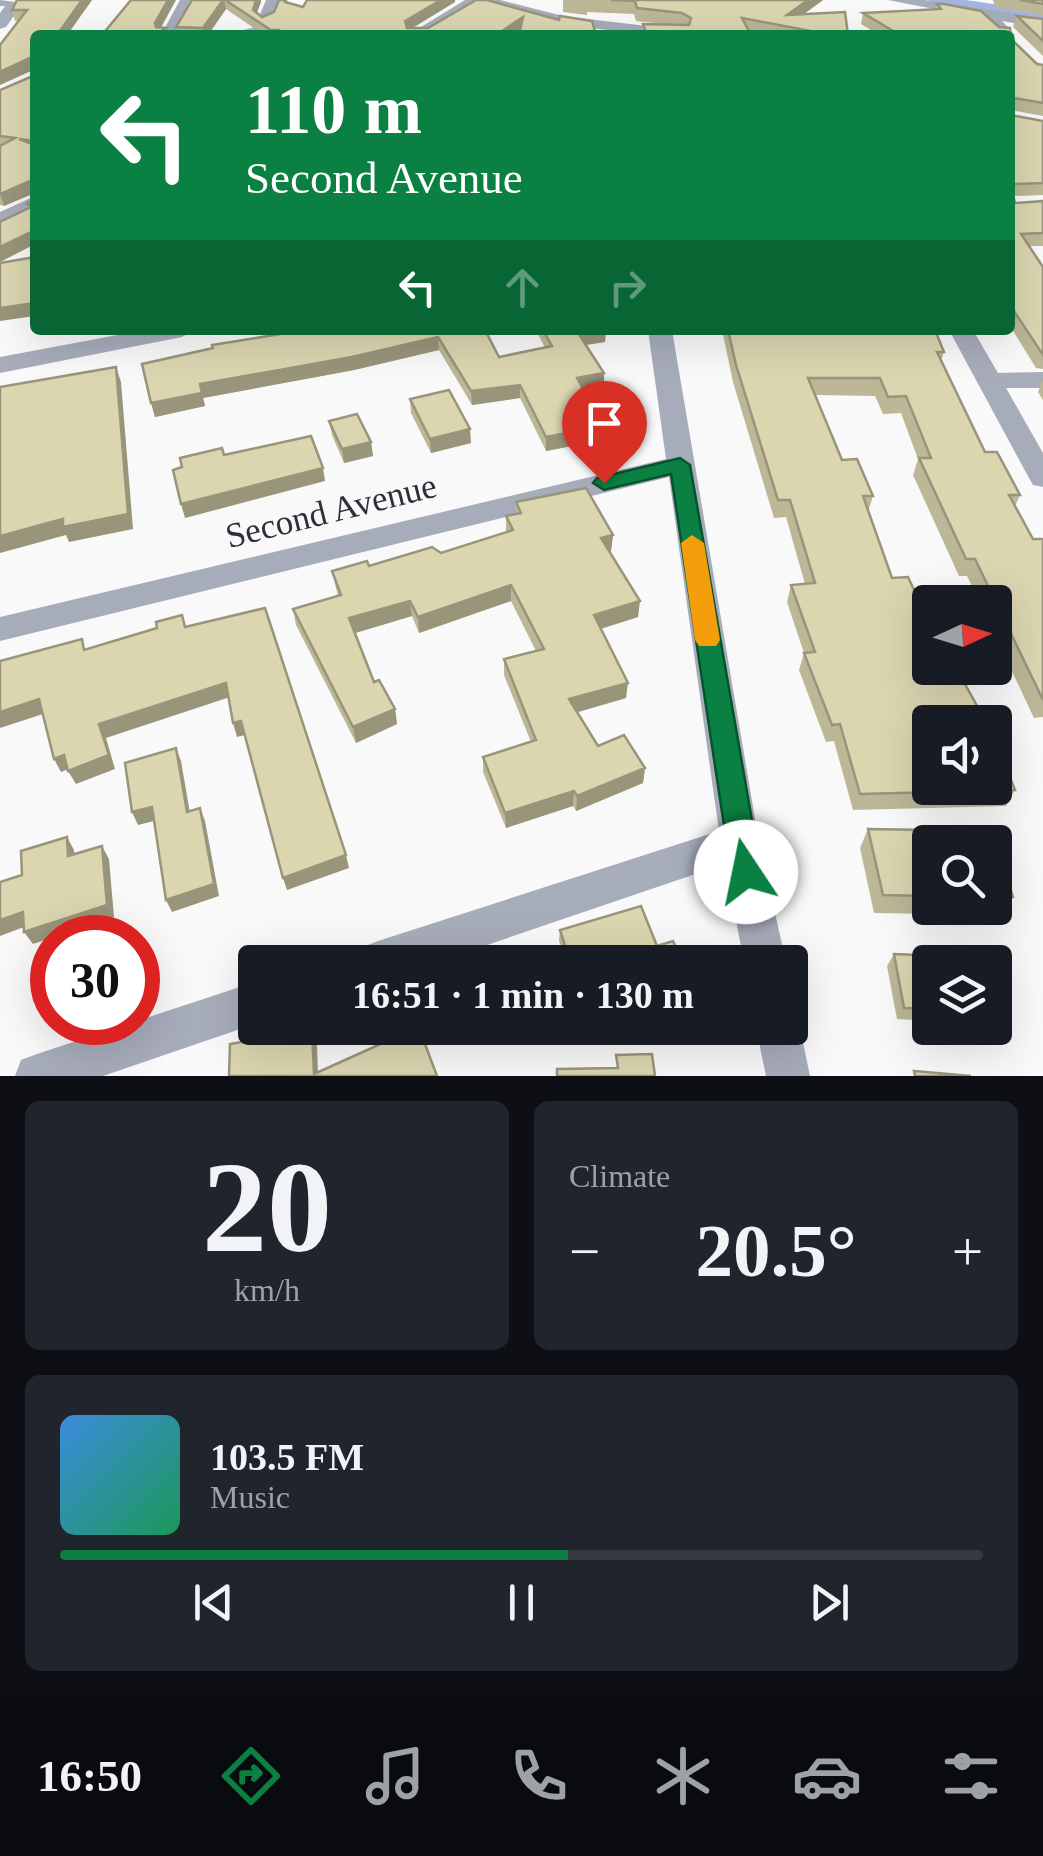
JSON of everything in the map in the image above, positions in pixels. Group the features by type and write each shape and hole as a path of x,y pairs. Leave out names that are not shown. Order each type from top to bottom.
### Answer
{"street":[{"path":"0,0 14,3 0,24"},
{"path":"172,30 188,0"},
{"path":"266,19 274,0"},
{"path":"425,30 479,0 611,30"},
{"path":"896,0 1043,23"},
{"path":"985,14 1002,30"},
{"path":"0,220 30,205"},
{"path":"0,365 156,335"},
{"path":"661,335 740,842 761,945"},
{"path":"964,335 1043,478"},
{"path":"989,381 1043,380"},
{"name":"Second Avenue","path":"0,630 680,465"},
{"path":"429,945 740,842"},
{"path":"38,1076 238,1010"},
{"path":"782,1045 788,1076"}],"building":[{"path":"17,0 82,0 61,30 30,30 30,58 0,72 0,45 27,10 12,10"},
{"path":"131,0 168,0 155,23 156,27 166,28 163,30 106,30"},
{"path":"192,0 223,0 203,28 176,27"},
{"path":"225,0 256,0 253,10 262,17 274,12 279,0 303,7 307,0 441,0 405,21 407,28 428,28 476,0 487,0 559,20 560,16 592,21 595,30 520,30 523,17 504,30 271,30"},
{"path":"611,0 808,0 787,15 845,12 847,30 805,30 742,18 748,30 645,30 643,24 689,25 691,18 682,13 637,8 635,1"},
{"path":"937,4 981,11 999,27 1010,30 892,30 863,13 941,9"},
{"path":"1017,16 1043,19 1043,41"},
{"path":"1015,43 1043,65 1043,103 1015,98"},
{"path":"30,77 30,140 19,139 30,143 30,181 0,194 0,146 15,138 0,136 0,90"},
{"path":"1015,116 1043,121 1043,183 1015,184"},
{"path":"1043,201 1043,233 1021,234 1043,267 1043,355 1015,313 1015,203"},
{"path":"30,207 30,232 0,247 0,222"},
{"path":"30,258 30,304 0,308 0,263"},
{"path":"275,335 488,335 499,357 552,346 546,335 579,335 604,373 577,378 604,426 546,437 520,385 471,391 438,337 200,384 202,393 151,403 142,364 213,348 212,345"},
{"path":"729,335 937,335 944,352 937,352 985,452 997,452 1020,495 1009,495 1033,539 1043,540 1043,700 1012,636 1012,585 988,585 975,559 966,559 919,458 931,458 906,396 888,397 880,378 808,378 842,460 857,459 873,496 863,496 892,578 908,577 912,586 912,685 965,685 977,705 912,705 912,793 860,794 840,724 832,725 804,653 815,652 791,585 815,583 790,500 778,500"},
{"path":"116,367 128,514 63,527 63,519 0,536 0,387"},
{"path":"449,390 470,429 430,439 410,399"},
{"path":"357,414 371,442 342,449 329,421"},
{"path":"311,436 323,468 181,504 173,470 182,467 180,458 222,448 224,455"},
{"path":"586,488 613,535 601,538 640,601 594,615 628,683 569,699 598,746 624,735 645,768 577,796 574,791 505,813 483,757 536,740 504,659 544,649 511,585 418,617 410,601 349,618 374,682 379,680 395,709 353,727 293,609 341,595 332,571 367,561 369,566 432,547 441,553 513,530 506,516 521,513 516,502"},
{"path":"265,608 346,855 283,878 241,721 233,723 226,683 99,724 109,755 68,771 64,755 54,759 39,699 0,712 0,661 82,639 84,650 157,628 156,622 182,615 185,627"},
{"path":"176,748 187,812 200,808 214,884 166,900 152,807 132,812 125,763"},
{"path":"868,829 912,830 912,896 883,895"},
{"path":"67,837 68,856 102,846 107,905 76,915 30,915 30,930 24,932 23,912 0,920 0,882 22,875 21,851"},
{"path":"641,906 657,945 565,945 560,930"},
{"path":"894,954 912,955 912,1008 904,1008"},
{"path":"230,1044 313,1045 314,1074 378,1045 425,1045 437,1076 229,1076"},
{"path":"652,1054 655,1076 557,1076 557,1069 618,1068 616,1055"},
{"path":"914,1071 971,1076 915,1076"}],"waterway":[{"path":"936,0 1043,16"},
{"path":"256,30 295,22"}],"slow traffic":[{"path":"692,543 708,640"}],"route":[{"path":"604,483 680,465 746,872"}]}
